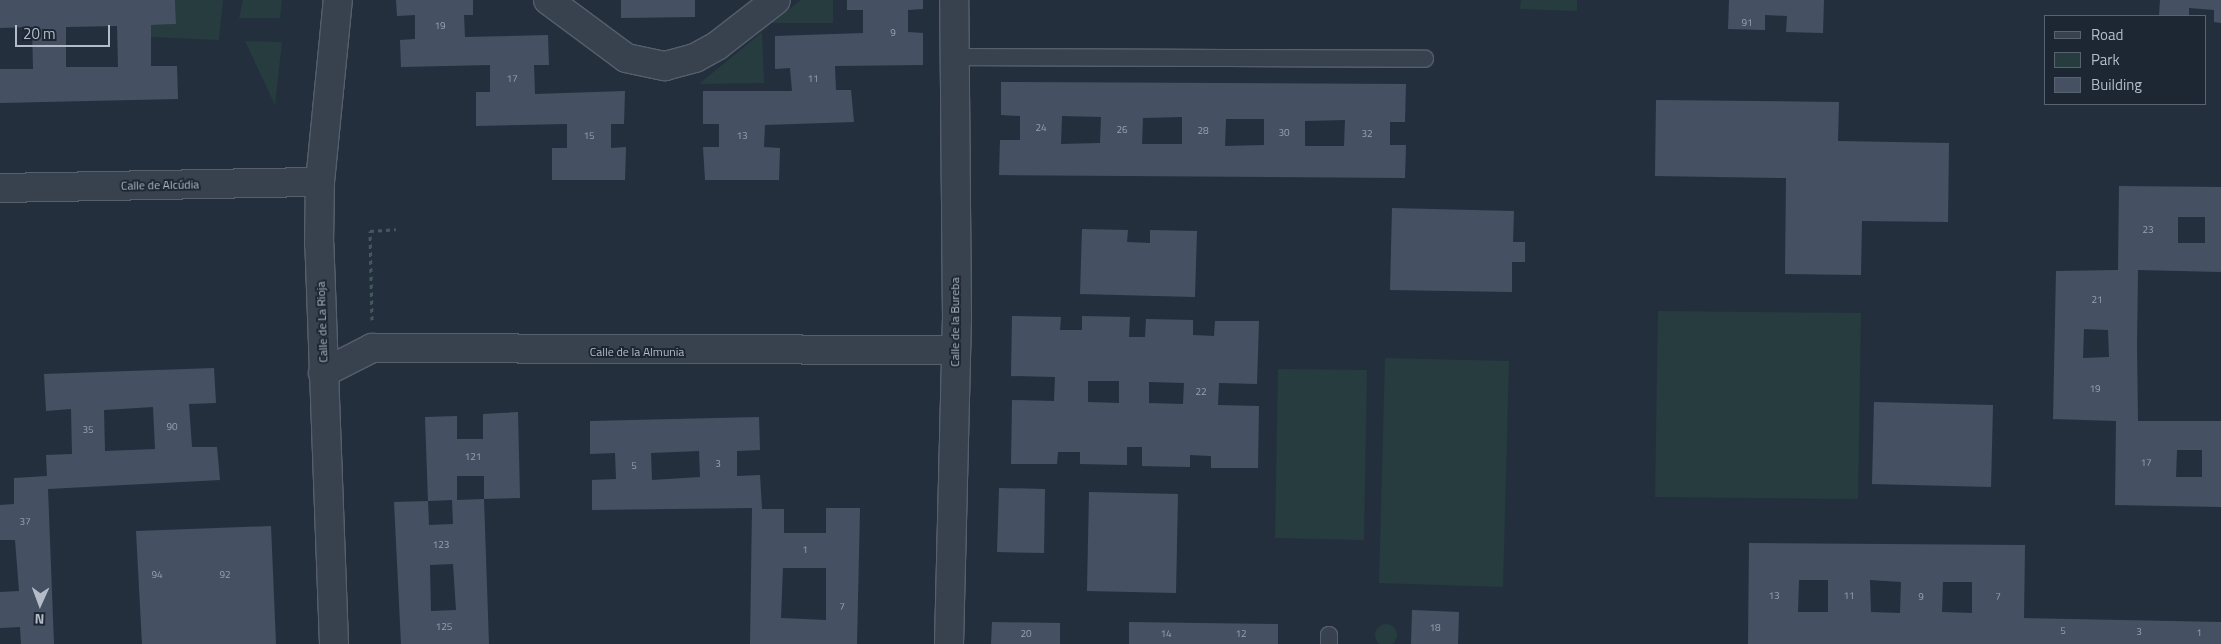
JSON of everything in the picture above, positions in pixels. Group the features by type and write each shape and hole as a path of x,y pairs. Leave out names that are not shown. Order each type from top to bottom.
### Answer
{"street":[{"name":"Calle de La Rioja","path":"334,644 324,373 320,182 338,0"},
{"path":"548,0 626,58 665,66 695,58 718,45 776,0"},
{"name":"Calle de la Bureba","path":"949,644 956,350 954,0"},
{"name":"Calle de Alcúdia","path":"0,188 320,182"},
{"name":"Calle de la Almunia","path":"324,373 372,348 956,350"}],"lane":[{"path":"955,56 1425,59"}],"path":[{"path":"372,348 370,231 396,229"}],"green space":[{"path":"175,0 223,0 219,40 151,37 151,25 176,24"},
{"path":"243,0 282,0 280,18 239,18"},
{"path":"801,0 833,0 833,23 770,23"},
{"path":"1521,0 1577,0 1577,11 1520,9"},
{"path":"762,32 764,83 699,84"},
{"path":"245,41 282,42 275,105"},
{"path":"1658,311 1861,313 1858,499 1655,497"},
{"path":"1385,358 1509,361 1503,587 1379,583"},
{"path":"1278,369 1367,370 1364,540 1275,538"},
{"path":"1382,624 1390,624 1397,631 1397,639 1391,645 1381,645 1375,639 1375,631"}],"building":[{"path":"0,0 175,0 176,24 151,25 151,66 177,66 178,99 0,103 0,69 33,69 32,27 0,28","holes":["117,26 118,67 66,67 66,27"]},
{"path":"396,0 473,0 473,15 464,15 465,37 548,35 549,65 534,65 535,94 625,91 624,124 611,124 611,148 626,147 625,180 552,180 552,148 567,148 567,124 476,126 476,92 490,92 490,65 401,67 400,40 415,39 415,15 397,16"},
{"path":"621,0 695,0 695,17 621,18"},
{"path":"847,0 923,0 923,9 908,10 908,32 923,33 923,65 835,66 836,90 851,90 854,122 765,125 764,147 780,148 779,180 705,180 703,147 719,147 719,124 703,124 703,91 792,91 790,68 775,69 775,36 863,33 863,10 847,10"},
{"path":"1729,0 1824,0 1823,33 1786,32 1787,16 1765,15 1765,30 1728,29"},
{"path":"2160,0 2221,0 2221,23 2214,22 2214,10 2189,8 2189,15 2159,15"},
{"path":"1001,82 1406,84 1405,122 1390,122 1390,145 1406,145 1405,178 999,175 1000,140 1020,140 1020,116 1001,115","holes":["1062,116 1101,117 1100,143 1061,144","1182,117 1182,144 1142,144 1143,118","1226,119 1264,119 1264,145 1225,146","1345,120 1344,146 1305,146 1305,121"]},
{"path":"1656,100 1839,102 1838,141 1949,143 1948,222 1862,221 1861,275 1785,274 1786,178 1655,176"},
{"path":"2119,186 2221,187 2221,272 2138,270 2137,345 2138,421 2221,421 2221,507 2115,505 2116,421 2053,419 2056,271 2118,270","holes":["2178,217 2205,217 2205,243 2178,243","2084,329 2108,330 2109,357 2083,358","2177,450 2202,450 2202,477 2176,477"]},
{"path":"1392,208 1514,211 1513,242 1525,242 1525,262 1512,262 1512,292 1390,290"},
{"path":"1082,229 1128,230 1127,242 1150,243 1150,230 1197,231 1195,297 1080,294"},
{"path":"1012,316 1061,317 1060,330 1082,330 1082,316 1130,317 1129,337 1145,337 1146,319 1193,320 1193,335 1214,336 1215,321 1259,321 1257,384 1219,383 1218,405 1259,406 1258,468 1211,468 1211,456 1190,455 1190,467 1142,466 1142,447 1127,447 1127,465 1080,464 1080,452 1058,452 1057,464 1011,464 1012,400 1054,401 1055,377 1011,376","holes":["1088,381 1119,381 1119,403 1088,402","1149,382 1184,383 1183,404 1149,403"]},
{"path":"214,368 216,403 189,404 192,447 217,447 220,480 48,489 54,644 21,644 20,627 0,628 0,592 19,591 15,540 0,540 0,505 14,504 14,478 47,476 46,455 72,454 71,409 46,411 44,374","holes":["153,407 155,449 105,451 104,410"]},
{"path":"1874,402 1993,405 1991,487 1872,484"},
{"path":"518,412 520,498 484,499 489,644 401,644 394,502 428,501 425,417 457,416 457,439 483,439 483,414","holes":["457,476 484,476 484,499 457,500","452,500 453,524 429,525 428,501","453,564 456,610 431,611 430,565"]},
{"path":"759,417 760,450 737,451 737,476 760,475 762,509 784,509 784,533 826,533 826,508 860,508 857,644 750,644 752,508 592,510 592,480 616,479 615,453 590,454 590,421","holes":["699,451 700,477 652,480 651,453","783,568 826,568 826,620 781,618"]},
{"path":"999,488 1045,489 1044,553 997,552"},
{"path":"1089,492 1178,494 1176,593 1087,591"},
{"path":"271,526 276,644 142,644 136,531"},
{"path":"1749,543 2025,545 2024,618 2221,622 2221,644 1748,644","holes":["1799,580 1828,580 1828,612 1798,612","1870,580 1901,582 1900,613 1871,612","1943,582 1972,582 1972,613 1942,612"]},
{"path":"1412,610 1459,612 1458,644 1411,644"},
{"path":"992,622 1060,623 1060,644 991,644"},
{"path":"1129,622 1278,624 1278,644 1129,644"}]}
